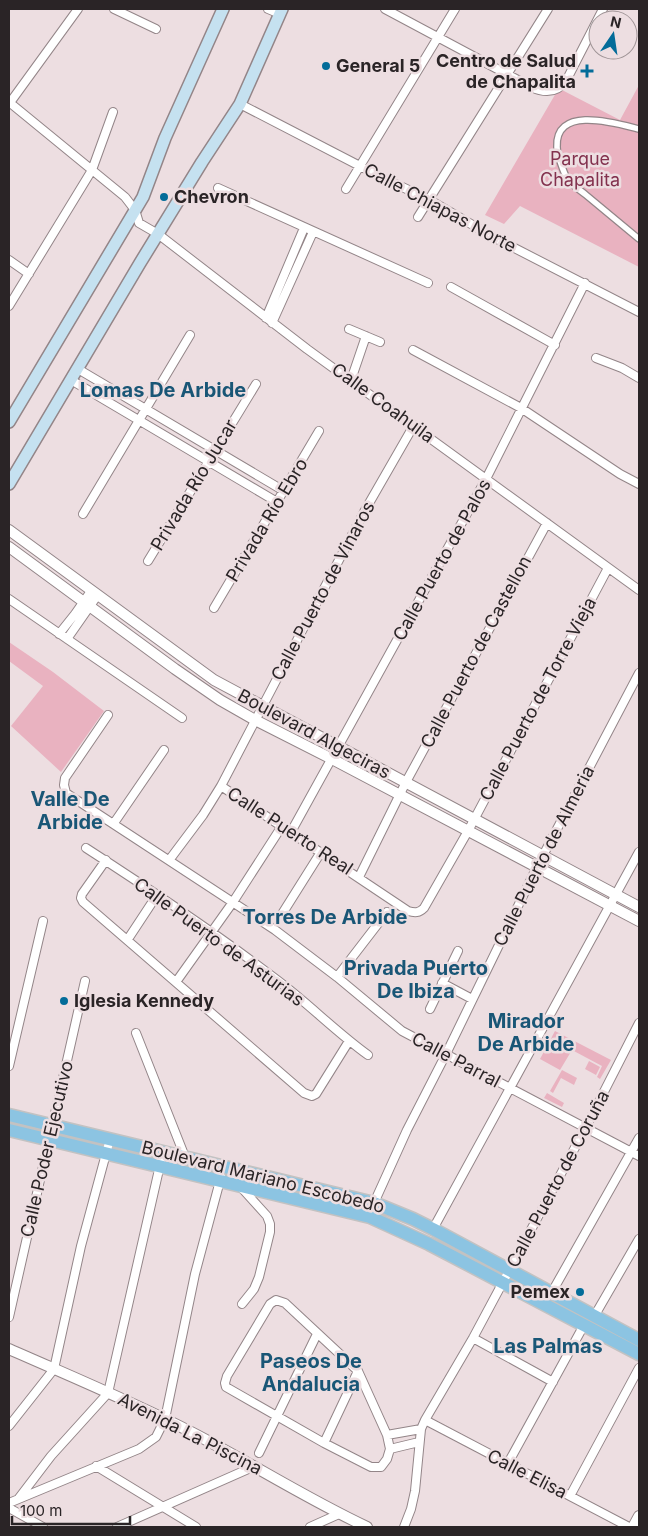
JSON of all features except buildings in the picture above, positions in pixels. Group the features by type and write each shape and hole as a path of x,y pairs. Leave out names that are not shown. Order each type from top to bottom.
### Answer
{"main road":[{"path":"9,422 143,197 165,138 223,9"},
{"path":"9,484 158,234 240,104 281,11"},
{"name":"Boulevard Mariano Escobedo","path":"9,1115 374,1203 433,1229 639,1340"},
{"name":"Boulevard Mariano Escobedo","path":"9,1130 379,1220 639,1354"}],"street":[{"path":"9,103 78,9"},
{"path":"114,9 156,29"},
{"path":"268,9 281,11"},
{"path":"385,9 539,91 551,92 561,87 566,81 604,9"},
{"path":"346,189 455,9"},
{"path":"418,217 548,9"},
{"name":"Calle Coahuila","path":"9,103 125,197 135,210 140,223 158,234 269,320 639,590"},
{"name":"Calle Chiapas Norte","path":"240,104 428,199 504,242 639,312"},
{"path":"9,306 92,170 113,112"},
{"path":"639,129 623,125 579,120 568,122 561,128 557,138 557,150 568,180 639,240"},
{"path":"218,188 428,283"},
{"path":"269,320 304,228"},
{"path":"269,320 313,232"},
{"path":"9,260 29,274"},
{"name":"Calle Puerto de Palos","path":"291,832 486,479 585,283"},
{"path":"451,287 555,345"},
{"path":"349,329 380,342"},
{"path":"82,514 190,335"},
{"path":"351,380 366,336"},
{"path":"413,350 521,408 620,474 639,484"},
{"path":"596,358 622,368 639,378"},
{"path":"78,369 284,491"},
{"path":"71,380 277,502"},
{"name":"Privada Río Jucar","path":"148,561 256,384"},
{"name":"Calle Puerto de Vinaros","path":"170,859 203,815 221,786 364,512 414,425"},
{"name":"Privada Río Ebro","path":"214,608 320,431"},
{"name":"Calle Puerto de Castellon","path":"359,877 406,782 547,523"},
{"name":"Boulevard Algeciras","path":"9,530 214,680 639,907"},
{"name":"Boulevard Algeciras","path":"9,547 209,693 255,720 639,921"},
{"name":"Calle Puerto de Torre Vieja","path":"408,911 416,912 424,908 474,820 608,568"},
{"path":"66,639 94,593"},
{"path":"9,599 182,718"},
{"path":"59,634 87,604"},
{"name":"Calle Puerto de Almeria","path":"374,1203 407,1130 542,856 639,673"},
{"name":"Calle Parral","path":"108,715 65,778 66,793 170,859 283,935 338,977 402,1031 636,1154"},
{"path":"114,824 164,750"},
{"name":"Calle Puerto Real","path":"221,786 408,911"},
{"path":"176,982 212,933 282,826"},
{"name":"Calle Puerto de Asturias","path":"86,848 212,933 279,981 349,1042 368,1055"},
{"path":"282,914 321,852"},
{"path":"433,1229 639,852"},
{"path":"106,860 82,894 82,900 304,1093 312,1096 316,1094 349,1042"},
{"path":"128,939 157,896"},
{"path":"338,977 387,912"},
{"path":"9,1066 43,922"},
{"path":"430,1009 458,951"},
{"name":"Calle Poder Ejecutivo","path":"9,1317 85,981"},
{"path":"442,983 472,999"},
{"name":"Calle Puerto de Coruña","path":"404,1527 415,1491 419,1442 425,1420 473,1338 586,1127 639,1023"},
{"path":"136,1033 185,1157"},
{"path":"552,1292 636,1154 639,1138"},
{"path":"9,1426 54,1369 82,1246 110,1139"},
{"path":"17,1499 51,1456 108,1393 163,1152"},
{"path":"9,1503 147,1445 156,1437 165,1419 195,1274 220,1181 226,1167"},
{"path":"226,1167 239,1185 267,1216 270,1224 270,1232 254,1289 242,1304"},
{"path":"595,1315 639,1239"},
{"path":"279,1300 285,1303 358,1371 386,1435 390,1449 381,1467 375,1468 324,1443 228,1390 226,1387 226,1379 270,1304 273,1301 279,1300"},
{"path":"507,1465 584,1325"},
{"path":"259,1453 317,1334"},
{"path":"473,1338 553,1382"},
{"name":"Avenida La Piscina","path":"9,1350 165,1419 255,1466 339,1514 367,1527"},
{"path":"570,1496 639,1368"},
{"path":"324,1443 358,1371"},
{"name":"Calle Elisa","path":"425,1420 507,1465 629,1527"},
{"path":"386,1435 421,1429"},
{"path":"390,1449 419,1442"},
{"path":"96,1466 196,1527"},
{"path":"117,1527 255,1466"},
{"path":"9,1508 43,1527"},
{"path":"310,1527 339,1514"},
{"path":"633,1527 639,1516"}],"green space":[{"name":"Parque Chapalita","path":"639,85 639,267 520,206 504,224 485,215 556,93 562,90 620,120"},
{"path":"9,642 53,672 104,711 61,772 11,726 43,686 9,661"},
{"path":"555,1031 611,1060 600,1079 597,1077 602,1066 572,1050 560,1070 540,1059"},
{"path":"589,1061 600,1067 596,1075 585,1069"},
{"path":"562,1070 577,1078 574,1085 561,1078 553,1093 550,1091"},
{"path":"547,1093 564,1103 562,1107 544,1098"}],"place":[{"name":"General 5","path":"326,66"},
{"name":"Centro de Salud de Chapalita","path":"587,71"},
{"name":"Chevron","path":"164,197"},
{"name":"Iglesia Kennedy","path":"64,1001"},
{"name":"Pemex","path":"580,1292"}],"district":[{"name":"Lomas De Arbide","path":"163,390"},
{"name":"Valle De Arbide","path":"70,810"},
{"name":"Torres De Arbide","path":"325,917"},
{"name":"Privada Puerto De Ibiza","path":"416,980"},
{"name":"Mirador De Arbide","path":"526,1032"},
{"name":"Las Palmas","path":"548,1346"},
{"name":"Paseos De Andalucia","path":"311,1372"}]}
